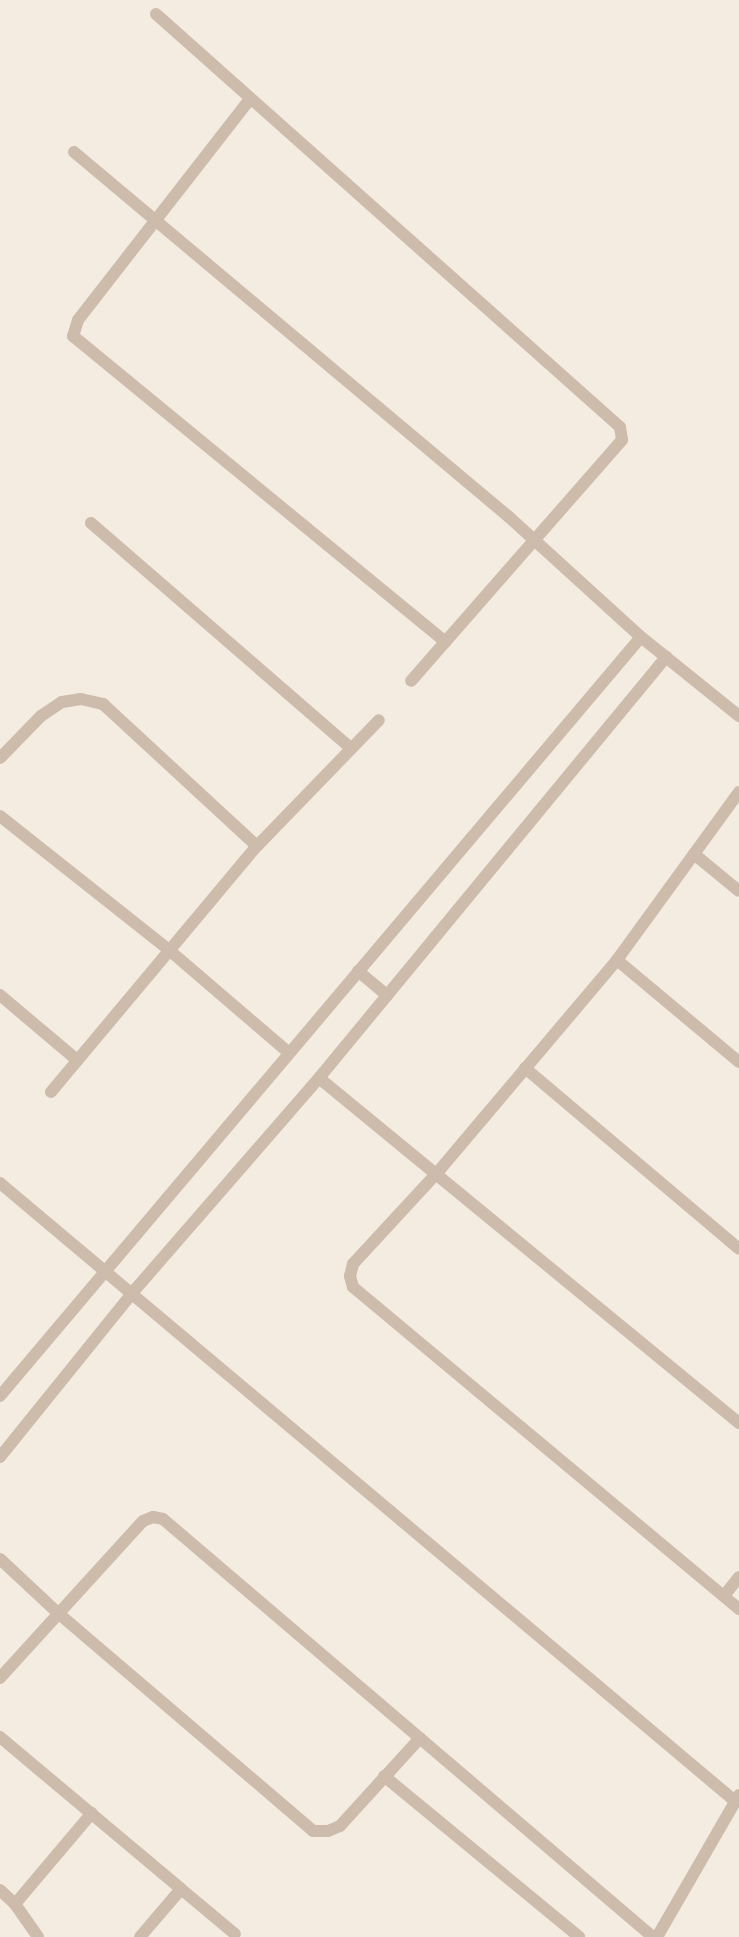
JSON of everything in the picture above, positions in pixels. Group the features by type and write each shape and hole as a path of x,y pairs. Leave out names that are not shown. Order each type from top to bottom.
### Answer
{"street":[{"path":"156,14 620,427 622,440 412,681"},
{"path":"250,99 78,320 72,336 446,642"},
{"path":"74,152 534,539 641,637 739,716"},
{"path":"91,523 350,747"},
{"path":"0,1396 641,637"},
{"path":"0,1457 133,1292 319,1078 666,657"},
{"path":"0,758 41,716 62,702 81,699 103,704 257,846"},
{"path":"51,1092 257,846 378,720"},
{"path":"739,792 617,960 436,1174 353,1264 350,1276 353,1286 739,1609"},
{"path":"0,816 169,950 289,1053"},
{"path":"694,854 739,891"},
{"path":"617,960 739,1062"},
{"path":"358,971 387,994"},
{"path":"0,995 77,1060"},
{"path":"525,1068 739,1249"},
{"path":"319,1078 739,1423"},
{"path":"0,1183 106,1272 133,1292 737,1798 655,1937 163,1519 153,1517 143,1522 0,1678"},
{"path":"0,1558 58,1613 313,1831 328,1831 340,1826 420,1738"},
{"path":"724,1596 739,1577"},
{"path":"0,1737 235,1934"},
{"path":"384,1776 579,1937"},
{"path":"15,1904 92,1813"},
{"path":"140,1937 181,1889"},
{"path":"0,1890 15,1904 38,1937"}]}
